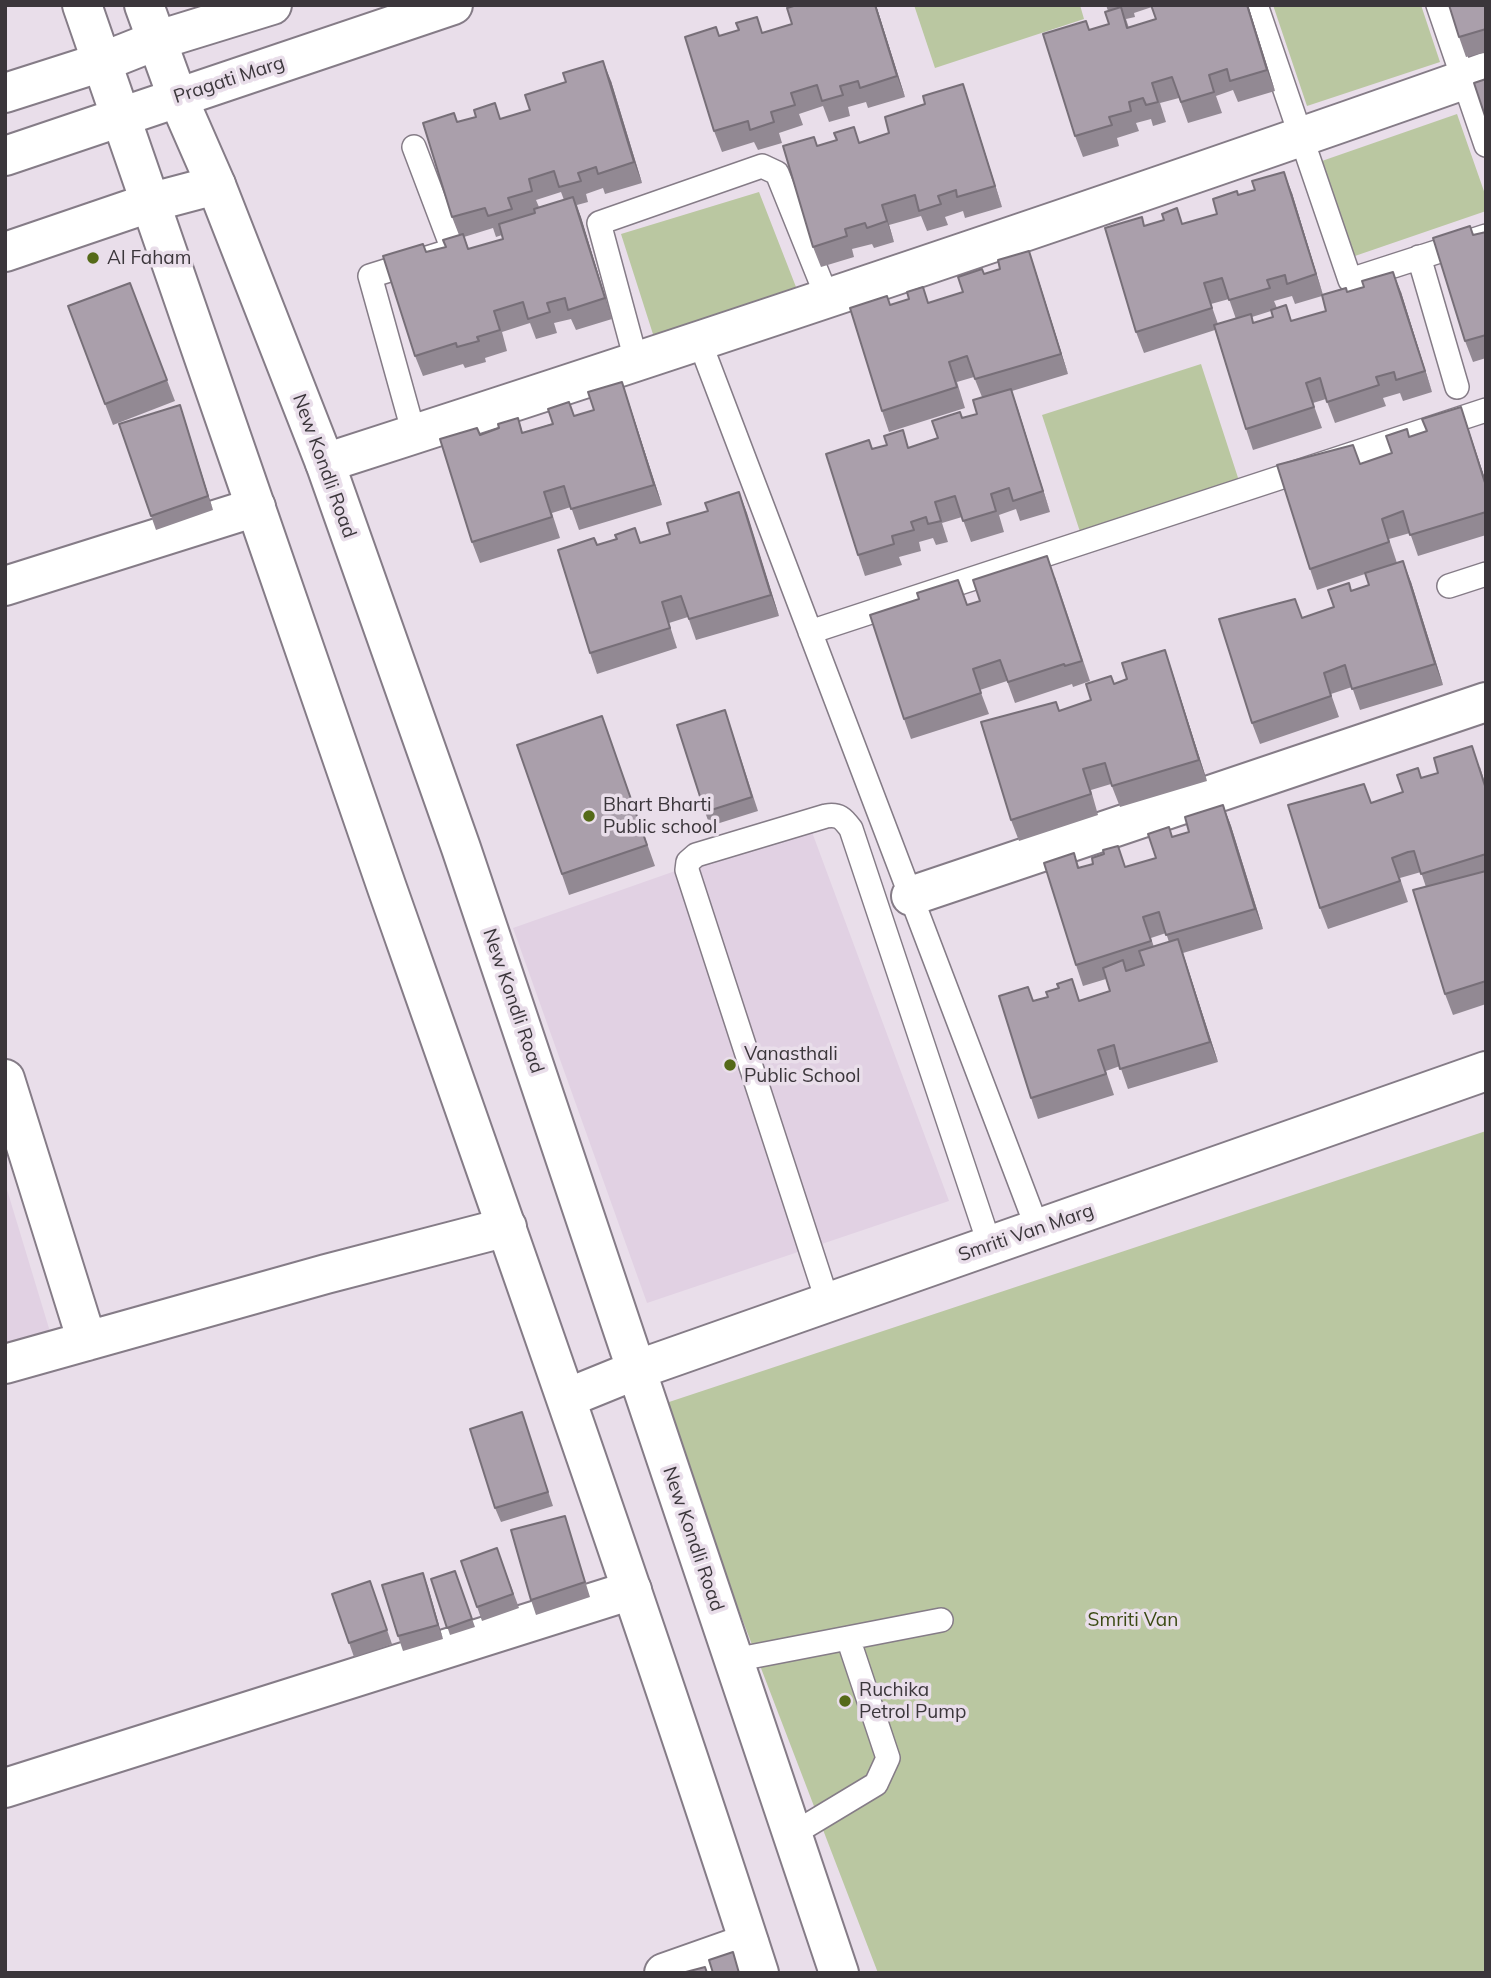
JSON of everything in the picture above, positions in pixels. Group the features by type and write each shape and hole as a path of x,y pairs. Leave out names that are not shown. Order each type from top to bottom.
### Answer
{"street":[{"path":"82,5 567,1398 754,1958 664,1973"},
{"name":"New Kondli Road","path":"144,5 155,41 216,185 324,463 461,848 839,1973"},
{"path":"5,93 102,62 155,41 272,5"},
{"name":"Pragati Marg","path":"5,156 453,5"},
{"path":"324,463 827,297 1475,75"},
{"path":"5,251 152,202 216,185"},
{"path":"5,586 256,507"},
{"path":"911,896 1486,702"},
{"name":"Smriti Van Marg","path":"567,1398 636,1370 1486,1071"},
{"path":"5,1079 87,1341"},
{"path":"5,1364 326,1274 507,1227"},
{"path":"5,1788 632,1590"}],"lane":[{"path":"1256,5 1303,136 1350,280 1486,236"},
{"path":"1438,5 1475,75 1486,145"},
{"path":"414,148 453,250 370,276 414,434"},
{"path":"636,360 600,223 762,166 777,173 827,297"},
{"path":"1419,257 1457,387"},
{"path":"699,340 1038,1230"},
{"path":"810,632 1486,410"},
{"path":"1449,586 1486,574"},
{"path":"828,1303 687,870 688,862 696,855 826,816 843,818 851,829 990,1246"},
{"path":"734,1660 941,1620"},
{"path":"793,1834 876,1784 888,1758 848,1638"}],"shaded area":[{"name":"Vanasthali Public School","path":"809,824 949,1201 647,1303 513,928"},
{"path":"5,1183 51,1335 5,1349"}],"green space":[{"path":"914,5 1080,5 1084,19 935,68"},
{"path":"1273,5 1421,5 1440,62 1307,106"},
{"path":"1457,114 1486,197 1486,211 1352,257 1319,162"},
{"path":"759,192 803,305 659,353 621,234"},
{"path":"1201,364 1242,490 1083,541 1042,415"},
{"name":"Smriti Van","path":"1486,1131 1486,1973 878,1973 660,1405"}],"building":[{"path":"797,5 875,5 897,76 860,88 858,81 840,86 843,95 822,101 817,85 791,93 795,105 771,112 774,122 750,130 748,121 714,131 685,37 716,27 719,36 739,30 736,23 757,17 762,33 792,24 787,8"},
{"path":"1151,5 1247,5 1267,70 1230,81 1227,69 1209,75 1214,92 1181,102 1172,77 1152,83 1158,102 1146,105 1143,98 1129,102 1131,111 1109,117 1112,125 1075,136 1043,34 1086,21 1089,30 1109,24 1105,12 1121,7 1127,28 1156,19"},
{"path":"1449,5 1486,5 1486,29 1459,37"},
{"path":"603,61 634,162 598,174 596,167 578,173 581,181 559,187 554,171 529,179 532,191 508,198 512,209 488,216 485,208 452,217 423,123 454,113 457,122 476,117 474,110 495,103 500,119 530,110 525,95 566,82 563,73"},
{"path":"1486,79 1486,119 1474,83"},
{"path":"963,84 995,186 957,197 956,190 938,196 941,204 919,211 915,195 882,205 887,221 867,228 865,223 845,229 847,236 813,247 783,146 814,137 817,146 837,140 834,133 854,127 859,143 889,133 885,117 925,104 923,96"},
{"path":"1284,172 1316,274 1287,284 1285,275 1267,280 1270,288 1229,300 1222,278 1204,283 1212,308 1136,332 1105,228 1142,217 1144,226 1164,220 1162,214 1177,208 1182,224 1217,214 1213,199 1237,191 1238,195 1255,190 1252,181"},
{"path":"573,197 605,298 568,310 565,298 547,303 550,312 528,319 523,302 494,311 500,330 477,337 479,341 457,347 456,343 415,356 383,256 423,244 426,252 446,247 443,240 463,234 468,249 503,239 499,224"},
{"path":"1470,226 1473,235 1486,232 1486,335 1465,341 1433,238"},
{"path":"1029,251 1061,354 975,379 967,356 949,362 957,387 882,411 850,308 887,296 890,305 909,299 907,292 923,287 928,303 963,292 958,277 982,269 984,274 1000,269 998,260"},
{"path":"1393,272 1425,371 1396,380 1394,372 1376,377 1379,385 1327,402 1320,378 1306,383 1314,407 1246,429 1214,325 1251,314 1253,323 1273,317 1271,310 1286,305 1291,321 1326,311 1322,295 1346,288 1347,292 1364,287 1362,281"},
{"path":"130,283 167,380 105,404 68,306"},
{"path":"622,382 654,485 571,509 564,486 544,492 552,517 472,542 440,439 477,428 480,435 499,428 498,424 518,418 522,433 553,424 548,409 569,402 574,416 594,410 588,392"},
{"path":"1011,389 1043,491 1013,501 1009,488 991,494 996,511 963,521 955,496 935,502 941,521 928,524 926,517 911,522 914,530 892,536 894,544 858,555 826,454 869,440 872,449 887,445 884,436 903,430 908,448 938,438 932,421 960,412 962,418 977,414 973,400"},
{"path":"180,405 208,496 151,516 119,424"},
{"path":"1461,407 1486,486 1486,512 1410,535 1403,511 1382,519 1389,542 1310,569 1277,465 1353,445 1360,464 1392,453 1386,436 1407,429 1409,437 1427,431 1422,419"},
{"path":"739,492 771,595 689,619 681,596 662,602 670,628 590,653 558,550 594,538 597,545 617,539 615,535 635,528 640,543 670,534 667,523 708,511 705,503"},
{"path":"1047,556 1082,661 1008,682 1000,660 973,669 981,693 904,719 870,615 919,599 917,593 958,580 967,605 980,601 973,580"},
{"path":"1403,561 1435,664 1352,689 1345,665 1324,673 1331,696 1252,723 1219,619 1295,599 1302,618 1334,607 1328,590 1349,583 1351,591 1369,585 1365,573"},
{"path":"1165,650 1199,760 1112,786 1105,763 1083,769 1091,794 1011,820 981,722 1056,702 1059,711 1091,700 1086,684 1111,676 1114,684 1127,679 1122,663"},
{"path":"725,710 752,797 705,812 677,725"},
{"name":"Bhart Bharti Public school","path":"602,716 647,845 562,874 517,745"},
{"path":"1472,746 1486,789 1486,854 1421,874 1414,851 1408,852 1392,858 1400,881 1320,908 1288,805 1364,784 1371,803 1403,792 1397,775 1418,768 1421,778 1438,773 1434,758"},
{"path":"1223,805 1255,909 1166,935 1159,912 1143,917 1151,941 1076,965 1044,863 1074,853 1078,868 1093,864 1092,858 1104,854 1103,850 1118,846 1125,867 1156,858 1148,834 1169,827 1172,837 1189,832 1185,817"},
{"path":"1486,871 1486,981 1445,994 1413,890"},
{"path":"1178,939 1210,1042 1120,1069 1114,1045 1098,1050 1106,1074 1031,1098 999,996 1028,987 1033,1001 1048,997 1046,992 1059,988 1057,984 1072,979 1079,1001 1110,991 1103,968 1123,960 1126,971 1144,965 1139,951"},
{"path":"522,1412 548,1492 495,1508 470,1429"},
{"path":"565,1516 585,1582 531,1600 511,1530"},
{"path":"497,1548 513,1594 477,1607 461,1561"},
{"path":"455,1571 472,1619 447,1628 431,1579"},
{"path":"423,1573 438,1625 398,1636 382,1585"},
{"path":"370,1581 387,1630 349,1643 332,1594"},
{"path":"733,1952 739,1973 713,1973 709,1960"},
{"path":"705,1967 707,1973 682,1973"}],"place":[{"name":"Al Faham","path":"93,258"},
{"name":"Bhart Bharti Public school","path":"589,816"},
{"name":"Vanasthali Public School","path":"730,1065"},
{"name":"Ruchika Petrol Pump","path":"845,1701"}]}
